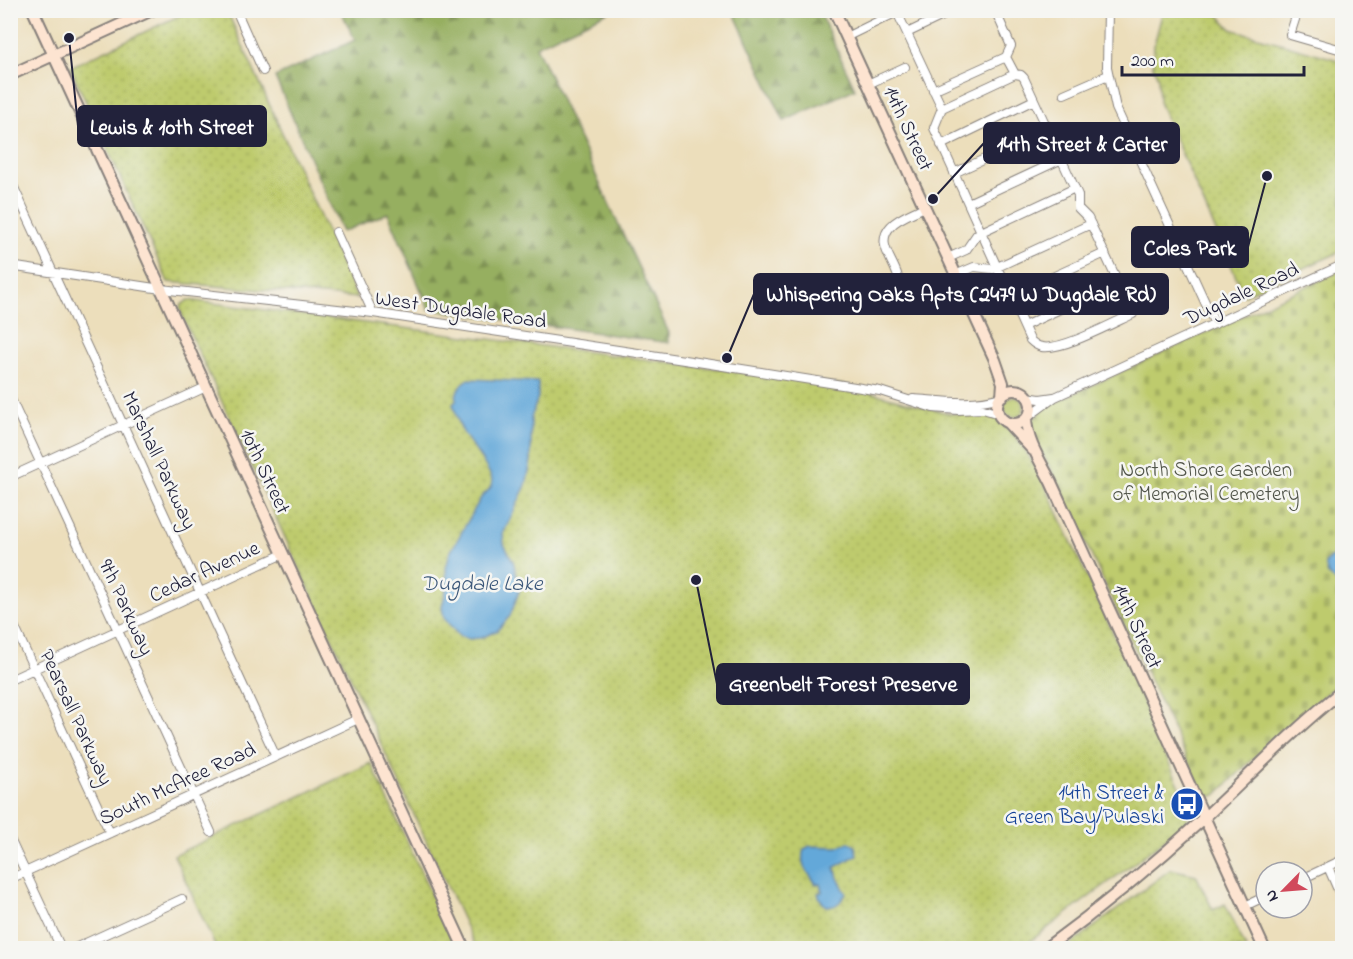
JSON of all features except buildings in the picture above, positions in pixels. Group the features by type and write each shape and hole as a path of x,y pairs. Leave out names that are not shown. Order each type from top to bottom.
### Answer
{"street":[{"name":"10th Street","path":"33,10 464,948"},
{"path":"10,75 152,10"},
{"path":"236,10 263,71"},
{"name":"14th Street","path":"834,10 995,360 1004,383 1001,397"},
{"path":"907,33 955,10"},
{"path":"933,90 1006,57 1011,51 1011,46 995,10"},
{"path":"1108,10 1106,43 1108,75 1116,108 1123,128 1215,324"},
{"path":"1298,10 1290,35 1342,50"},
{"path":"846,37 899,11 942,108"},
{"path":"1006,57 1015,74"},
{"path":"868,84 905,67"},
{"path":"1015,74 1022,75 1024,78 1078,195 1078,208 1087,215 1133,314 1068,343 1051,348 1034,344 1024,326 934,128 942,108 1015,74"},
{"path":"1064,94 1108,75"},
{"path":"941,145 1034,100"},
{"path":"954,173 1048,130"},
{"path":"968,203 1062,159"},
{"name":"Marshall Parkway","path":"10,179 276,757"},
{"path":"948,258 966,250 974,236 981,231 1075,188"},
{"path":"885,308 895,296 899,284 884,245 887,232 900,219 924,207"},
{"path":"956,275 974,267 986,270 997,267 1091,224"},
{"path":"336,232 373,313"},
{"path":"1011,296 1105,253"},
{"name":"Dugdale Road","path":"1055,397 1342,265"},
{"name":"West Dugdale Road","path":"10,266 161,290 373,313 774,374 880,391 905,398"},
{"path":"1024,326 1118,282"},
{"name":"14th Street","path":"995,360 1023,394"},
{"path":"10,477 206,387"},
{"path":"905,398 964,403 982,402 1001,397 1009,391 1040,399 1055,397"},
{"path":"1023,394 1031,406 1027,418"},
{"name":"9th Parkway","path":"10,397 211,832"},
{"path":"999,414 998,405 1001,397"},
{"path":"905,398 933,408 983,409 999,414 1008,423 1018,424 1055,397"},
{"name":"14th Street","path":"1027,418 1027,431 1035,453 1051,482 1264,948"},
{"name":"14th Street","path":"1008,423 1035,453"},
{"name":"Cedar Avenue","path":"10,680 283,554"},
{"name":"Pearsall Parkway","path":"10,617 110,833"},
{"path":"1046,948 1132,881 1204,818 1319,710 1342,692"},
{"name":"South McAree Road","path":"10,879 358,719"},
{"path":"10,839 61,948"},
{"path":"1314,873 1342,860"},
{"path":"1328,867 1342,899"},
{"path":"75,948 182,899"},
{"path":"1245,906 1254,902"}],"green space":[{"path":"1163,10 1215,11 1231,29 1342,61 1342,251 1244,295 1159,102 1158,78 1153,66 1154,45"},
{"path":"189,11 227,11 357,298 168,282 70,67"},
{"path":"341,11 610,11 536,46 669,333 669,343 429,309 388,213 342,232 275,77 355,40"},
{"path":"733,11 819,11 855,89 784,121"},
{"name":"North Shore Garden of Memorial Cemetery","path":"1342,270 1342,680 1273,739 1216,795 1209,797 1202,791 1051,469 1032,437 1031,421 1047,406"},
{"path":"188,300 843,385 951,414 989,412 1018,439 1041,476 1136,683 1155,732 1190,809 1186,824 1021,948 476,948 182,316 180,306"},
{"path":"1010,397 1018,397 1024,403 1024,411 1018,417 1010,417 1004,411 1004,403"},
{"path":"371,763 456,948 216,948 174,855"},
{"path":"1171,869 1196,875 1213,910 1225,904 1246,948 1066,948"}],"water":[{"name":"Dugdale Lake","path":"469,379 538,382 538,397 531,418 531,461 526,485 503,534 504,544 513,561 520,589 510,616 497,631 481,638 469,639 459,636 444,618 442,607 447,586 446,568 450,553 482,496 492,484 491,476 461,429 453,404 459,388"},
{"path":"1342,554 1342,581 1337,583 1328,575 1325,564 1330,558"},
{"path":"849,842 855,846 857,855 835,867 846,893 839,903 827,906 818,893 822,892 820,884 816,884 803,864 804,849 810,846 837,847"}],"place":[{"name":"Lewis & 10th Street","path":"69,38"},
{"name":"Coles Park","path":"1267,176"},
{"name":"14th Street & Carter","path":"933,199"},
{"name":"Whispering Oaks Apts (2479 W Dugdale Rd)","path":"727,358"},
{"name":"Greenbelt Forest Preserve","path":"696,580"},
{"name":"14th Street & Green Bay/Pulaski","path":"1187,804"}]}
